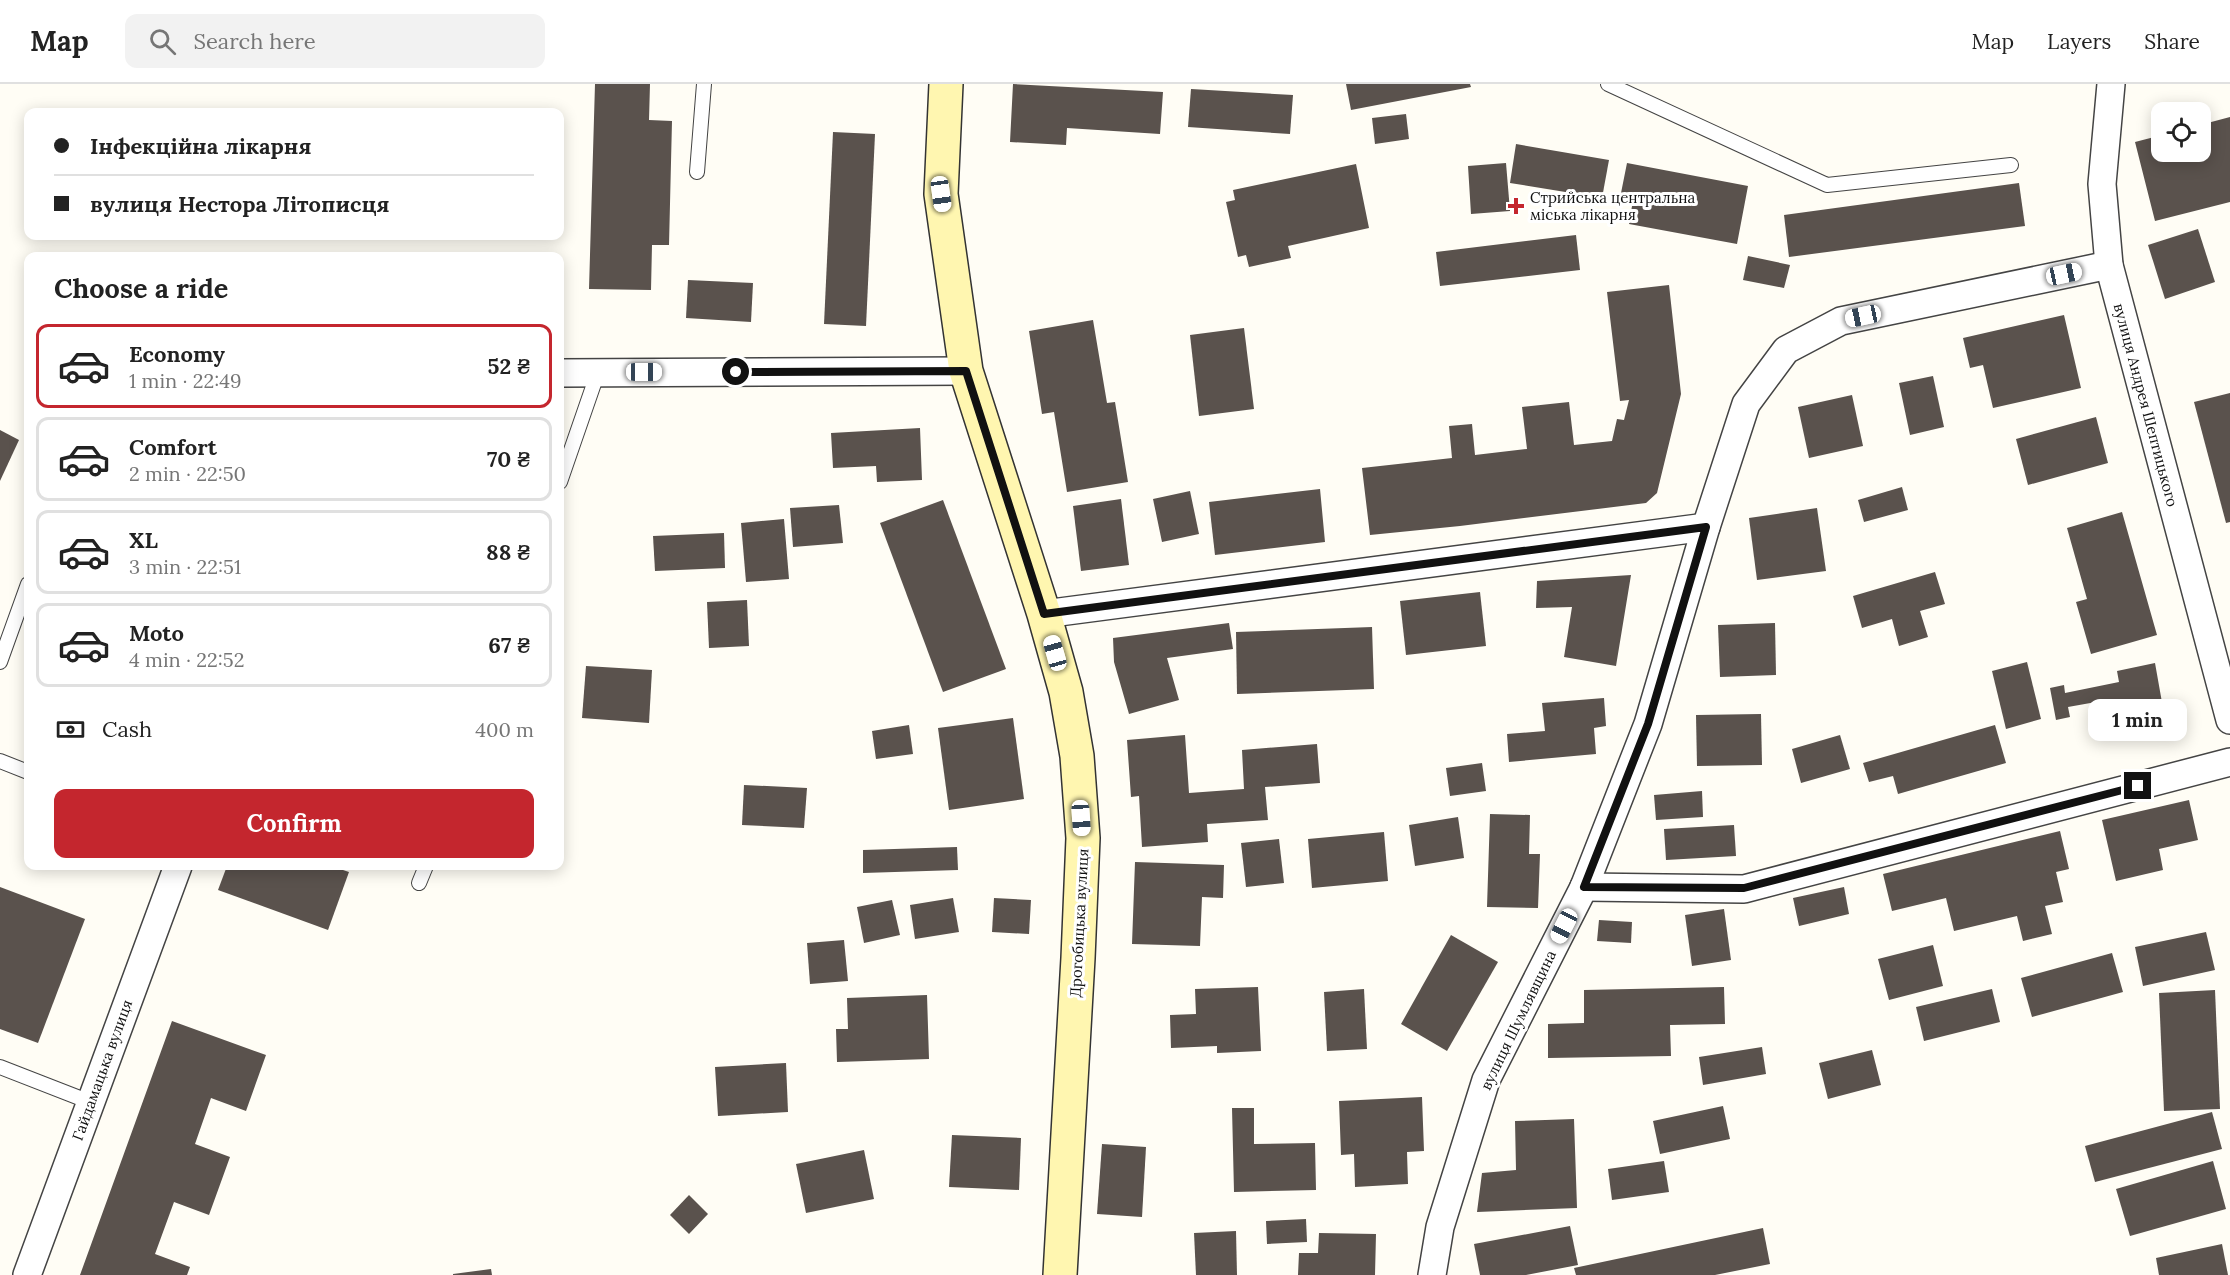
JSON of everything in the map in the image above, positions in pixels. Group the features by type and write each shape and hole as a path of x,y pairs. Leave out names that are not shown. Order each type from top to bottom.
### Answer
{"main road":[{"name":"Дрогобицька вулиця","path":"946,84 941,194 966,371 1044,614 1066,692 1077,756 1083,838 1060,1275"}],"street":[{"name":"вулиця Андрея Шептицького","path":"2111,84 2102,184 2109,265 2230,720"},
{"name":"вулиця Шумлявщина","path":"1432,1275 1440,1227 1486,1080 1584,887 1648,724 1706,527 1746,404 1786,350 1841,321 2109,265"},
{"path":"564,373 966,371"},
{"path":"1044,614 1706,527"},
{"path":"1584,887 1744,888 2230,762"},
{"name":"Гайдамацька вулиця","path":"27,1275 177,870"}],"lane":[{"path":"697,172 704,84"},
{"path":"1608,84 1827,185 2010,165"},
{"path":"564,470 598,372"},
{"path":"0,662 24,595"},
{"path":"0,761 24,770"},
{"path":"419,883 424,870"},
{"path":"0,1067 90,1102"}],"building":[{"path":"595,84 650,84 649,120 672,121 669,245 652,245 651,290 589,289"},
{"path":"1013,84 1163,92 1160,134 1067,128 1066,145 1010,142"},
{"path":"1346,84 1470,84 1471,87 1351,110"},
{"path":"1191,89 1293,95 1290,134 1188,127"},
{"path":"1406,114 1409,139 1375,144 1372,118"},
{"path":"2230,117 2230,202 2155,221 2135,142 2151,138 2151,162 2211,162 2211,122"},
{"path":"833,132 875,134 866,326 824,324"},
{"path":"1516,144 1609,160 1602,198 1510,183"},
{"path":"1506,163 1510,211 1471,214 1468,166"},
{"path":"1627,163 1748,186 1737,244 1629,224 1633,200 1620,198"},
{"path":"1356,164 1369,228 1288,246 1291,258 1249,267 1246,255 1238,257 1226,202 1235,200 1233,190"},
{"path":"2019,183 2025,226 1789,257 1784,215"},
{"path":"2198,229 2215,282 2165,299 2148,245"},
{"path":"1576,235 1580,270 1440,286 1436,252"},
{"path":"1748,256 1790,265 1784,288 1743,280"},
{"path":"688,280 753,283 751,322 686,318"},
{"path":"1669,285 1681,394 1657,493 1646,503 1370,535 1362,468 1452,458 1449,426 1472,424 1475,455 1527,449 1522,407 1569,402 1574,445 1612,441 1617,419 1624,420 1629,400 1620,401 1607,292"},
{"path":"2064,315 2081,388 1993,408 1983,365 1970,368 1963,338"},
{"path":"1093,320 1107,403 1115,402 1128,482 1067,492 1054,412 1042,414 1029,331"},
{"path":"1244,328 1254,409 1199,416 1190,335"},
{"path":"1933,376 1944,427 1910,435 1899,383"},
{"path":"2230,393 2230,522 2226,523 2194,402"},
{"path":"1852,395 1863,446 1809,458 1798,407"},
{"path":"2096,417 2108,463 2028,485 2016,439"},
{"path":"920,428 922,480 877,482 876,466 833,468 831,433"},
{"path":"0,430 19,440 0,481"},
{"path":"1902,487 1908,510 1864,522 1858,500"},
{"path":"1320,489 1325,542 1215,555 1209,502"},
{"path":"1190,491 1199,534 1162,542 1153,499"},
{"path":"1121,499 1129,565 1081,571 1073,506"},
{"path":"943,500 1006,669 943,692 880,523"},
{"path":"839,505 843,543 793,547 790,508"},
{"path":"1817,508 1826,571 1757,580 1749,518"},
{"path":"2122,512 2157,635 2091,654 2076,602 2087,599 2067,528"},
{"path":"784,519 789,579 746,582 741,523"},
{"path":"724,533 725,568 655,571 653,536"},
{"path":"1935,572 1945,604 1920,611 1928,637 1899,646 1892,619 1862,628 1853,596"},
{"path":"1631,575 1616,666 1564,657 1572,607 1536,608 1537,581"},
{"path":"1480,592 1486,646 1406,655 1400,601"},
{"path":"747,600 749,646 709,648 707,602"},
{"path":"1229,623 1233,649 1167,658 1179,700 1129,714 1114,662 1113,638"},
{"path":"1775,623 1776,675 1720,677 1718,625"},
{"path":"1372,627 1374,689 1237,694 1236,632"},
{"path":"2027,662 2041,719 2006,729 1992,671"},
{"path":"2155,663 2166,725 2127,732 2122,707 2099,712 2096,702 2068,707 2070,717 2056,720 2050,688 2064,685 2065,693 2119,682 2117,671"},
{"path":"586,666 652,670 649,723 582,718"},
{"path":"1604,698 1606,726 1594,728 1596,754 1509,762 1507,734 1545,731 1542,703"},
{"path":"1761,714 1762,765 1697,766 1696,715"},
{"path":"1013,718 1024,799 949,810 938,728"},
{"path":"909,725 913,754 876,759 872,731"},
{"path":"1995,725 2006,763 1898,794 1893,776 1869,782 1863,763"},
{"path":"1185,735 1189,793 1244,789 1242,750 1317,744 1320,783 1265,787 1268,820 1207,824 1208,842 1142,847 1139,796 1131,797 1127,740"},
{"path":"1840,735 1850,769 1801,783 1792,749"},
{"path":"1482,763 1486,791 1450,796 1446,768"},
{"path":"744,785 807,788 804,828 742,825"},
{"path":"1702,791 1703,817 1656,820 1654,795"},
{"path":"2189,800 2198,840 2159,849 2163,870 2116,881 2102,820"},
{"path":"1490,814 1530,815 1529,854 1540,854 1538,908 1487,907"},
{"path":"1458,817 1464,858 1415,866 1409,825"},
{"path":"1734,825 1736,856 1666,860 1664,829"},
{"path":"2060,831 2069,869 2056,872 2063,902 2045,906 2052,934 2023,941 2017,916 1954,931 1946,898 1892,911 1883,874"},
{"path":"1384,832 1388,881 1312,888 1308,839"},
{"path":"1279,839 1284,883 1246,887 1241,843"},
{"path":"957,847 958,870 863,873 863,850"},
{"path":"1135,862 1224,865 1223,898 1202,897 1200,946 1132,944"},
{"path":"226,870 343,870 349,872 328,930 218,890"},
{"path":"0,887 85,919 38,1043 0,1029"},
{"path":"1844,887 1849,914 1799,926 1793,898"},
{"path":"953,898 959,932 915,939 910,905"},
{"path":"994,898 1031,900 1029,934 992,932"},
{"path":"892,900 900,935 864,943 857,907"},
{"path":"1724,909 1731,960 1692,966 1685,915"},
{"path":"1599,920 1632,922 1631,943 1597,941"},
{"path":"2206,932 2215,970 2143,986 2135,947"},
{"path":"1451,935 1498,962 1447,1051 1401,1024"},
{"path":"844,940 848,981 810,984 807,943"},
{"path":"1933,945 1943,986 1889,1000 1878,959"},
{"path":"2112,953 2123,992 2032,1017 2021,978"},
{"path":"1258,987 1261,1051 1217,1053 1217,1046 1171,1048 1170,1015 1196,1014 1195,989"},
{"path":"1724,987 1725,1024 1670,1025 1671,1056 1548,1058 1548,1024 1584,1023 1584,990"},
{"path":"1364,989 1367,1049 1327,1051 1324,992"},
{"path":"1992,989 2000,1022 1924,1041 1916,1007"},
{"path":"2215,990 2220,1109 2164,1111 2159,993"},
{"path":"927,995 929,1059 837,1062 836,1029 848,1029 847,998"},
{"path":"172,1021 266,1055 246,1111 211,1098 195,1144 230,1157 209,1215 174,1202 155,1254 190,1267 187,1275 80,1275"},
{"path":"1762,1047 1766,1074 1703,1085 1699,1057"},
{"path":"1872,1050 1881,1085 1828,1099 1819,1063"},
{"path":"786,1063 788,1112 718,1116 715,1067"},
{"path":"1422,1097 1424,1151 1407,1152 1408,1184 1355,1187 1354,1154 1341,1155 1339,1101"},
{"path":"1723,1106 1730,1139 1660,1154 1653,1121"},
{"path":"1232,1108 1254,1108 1254,1144 1315,1143 1316,1190 1234,1192"},
{"path":"2212,1112 2222,1149 2095,1182 2085,1146"},
{"path":"1574,1119 1577,1208 1477,1212 1482,1173 1516,1170 1515,1121"},
{"path":"952,1135 1021,1138 1019,1190 949,1187"},
{"path":"1102,1144 1146,1147 1142,1217 1097,1214"},
{"path":"864,1150 874,1199 806,1213 796,1164"},
{"path":"1664,1161 1669,1192 1612,1200 1608,1169"},
{"path":"2213,1161 2226,1209 2130,1236 2116,1189"},
{"path":"689,1195 708,1214 689,1234 670,1215"},
{"path":"1306,1219 1307,1242 1267,1244 1266,1221"},
{"path":"1570,1226 1578,1265 1526,1275 1480,1275 1474,1244"},
{"path":"1763,1228 1770,1264 1715,1275 1576,1275 1574,1268"},
{"path":"1236,1231 1237,1275 1196,1275 1194,1233"},
{"path":"1319,1233 1376,1234 1375,1275 1298,1275 1299,1253 1318,1253"},
{"path":"2222,1244 2228,1275 2159,1275 2156,1258"},
{"path":"491,1269 492,1275 453,1275 453,1274"}],"place":[{"name":"Стрийська центральна міська лікарня","path":"1516,206"}],"route":[{"path":"736,372 966,371 1044,614 1706,527 1648,724 1584,887 1744,888 2138,786"}]}
